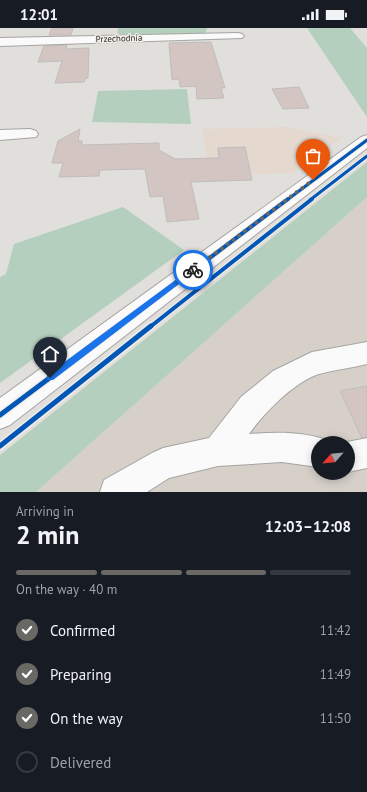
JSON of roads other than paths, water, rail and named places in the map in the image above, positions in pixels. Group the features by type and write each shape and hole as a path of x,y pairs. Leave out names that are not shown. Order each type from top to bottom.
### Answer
{"street":[{"name":"Przechodnia","path":"0,42 216,32 238,36"},
{"path":"0,135 30,134"},
{"path":"0,415 367,140"},
{"path":"218,451 251,407 283,380 312,364 367,353"},
{"path":"116,492 163,464 218,451 282,447 311,451"},
{"path":"355,455 367,453"}]}
